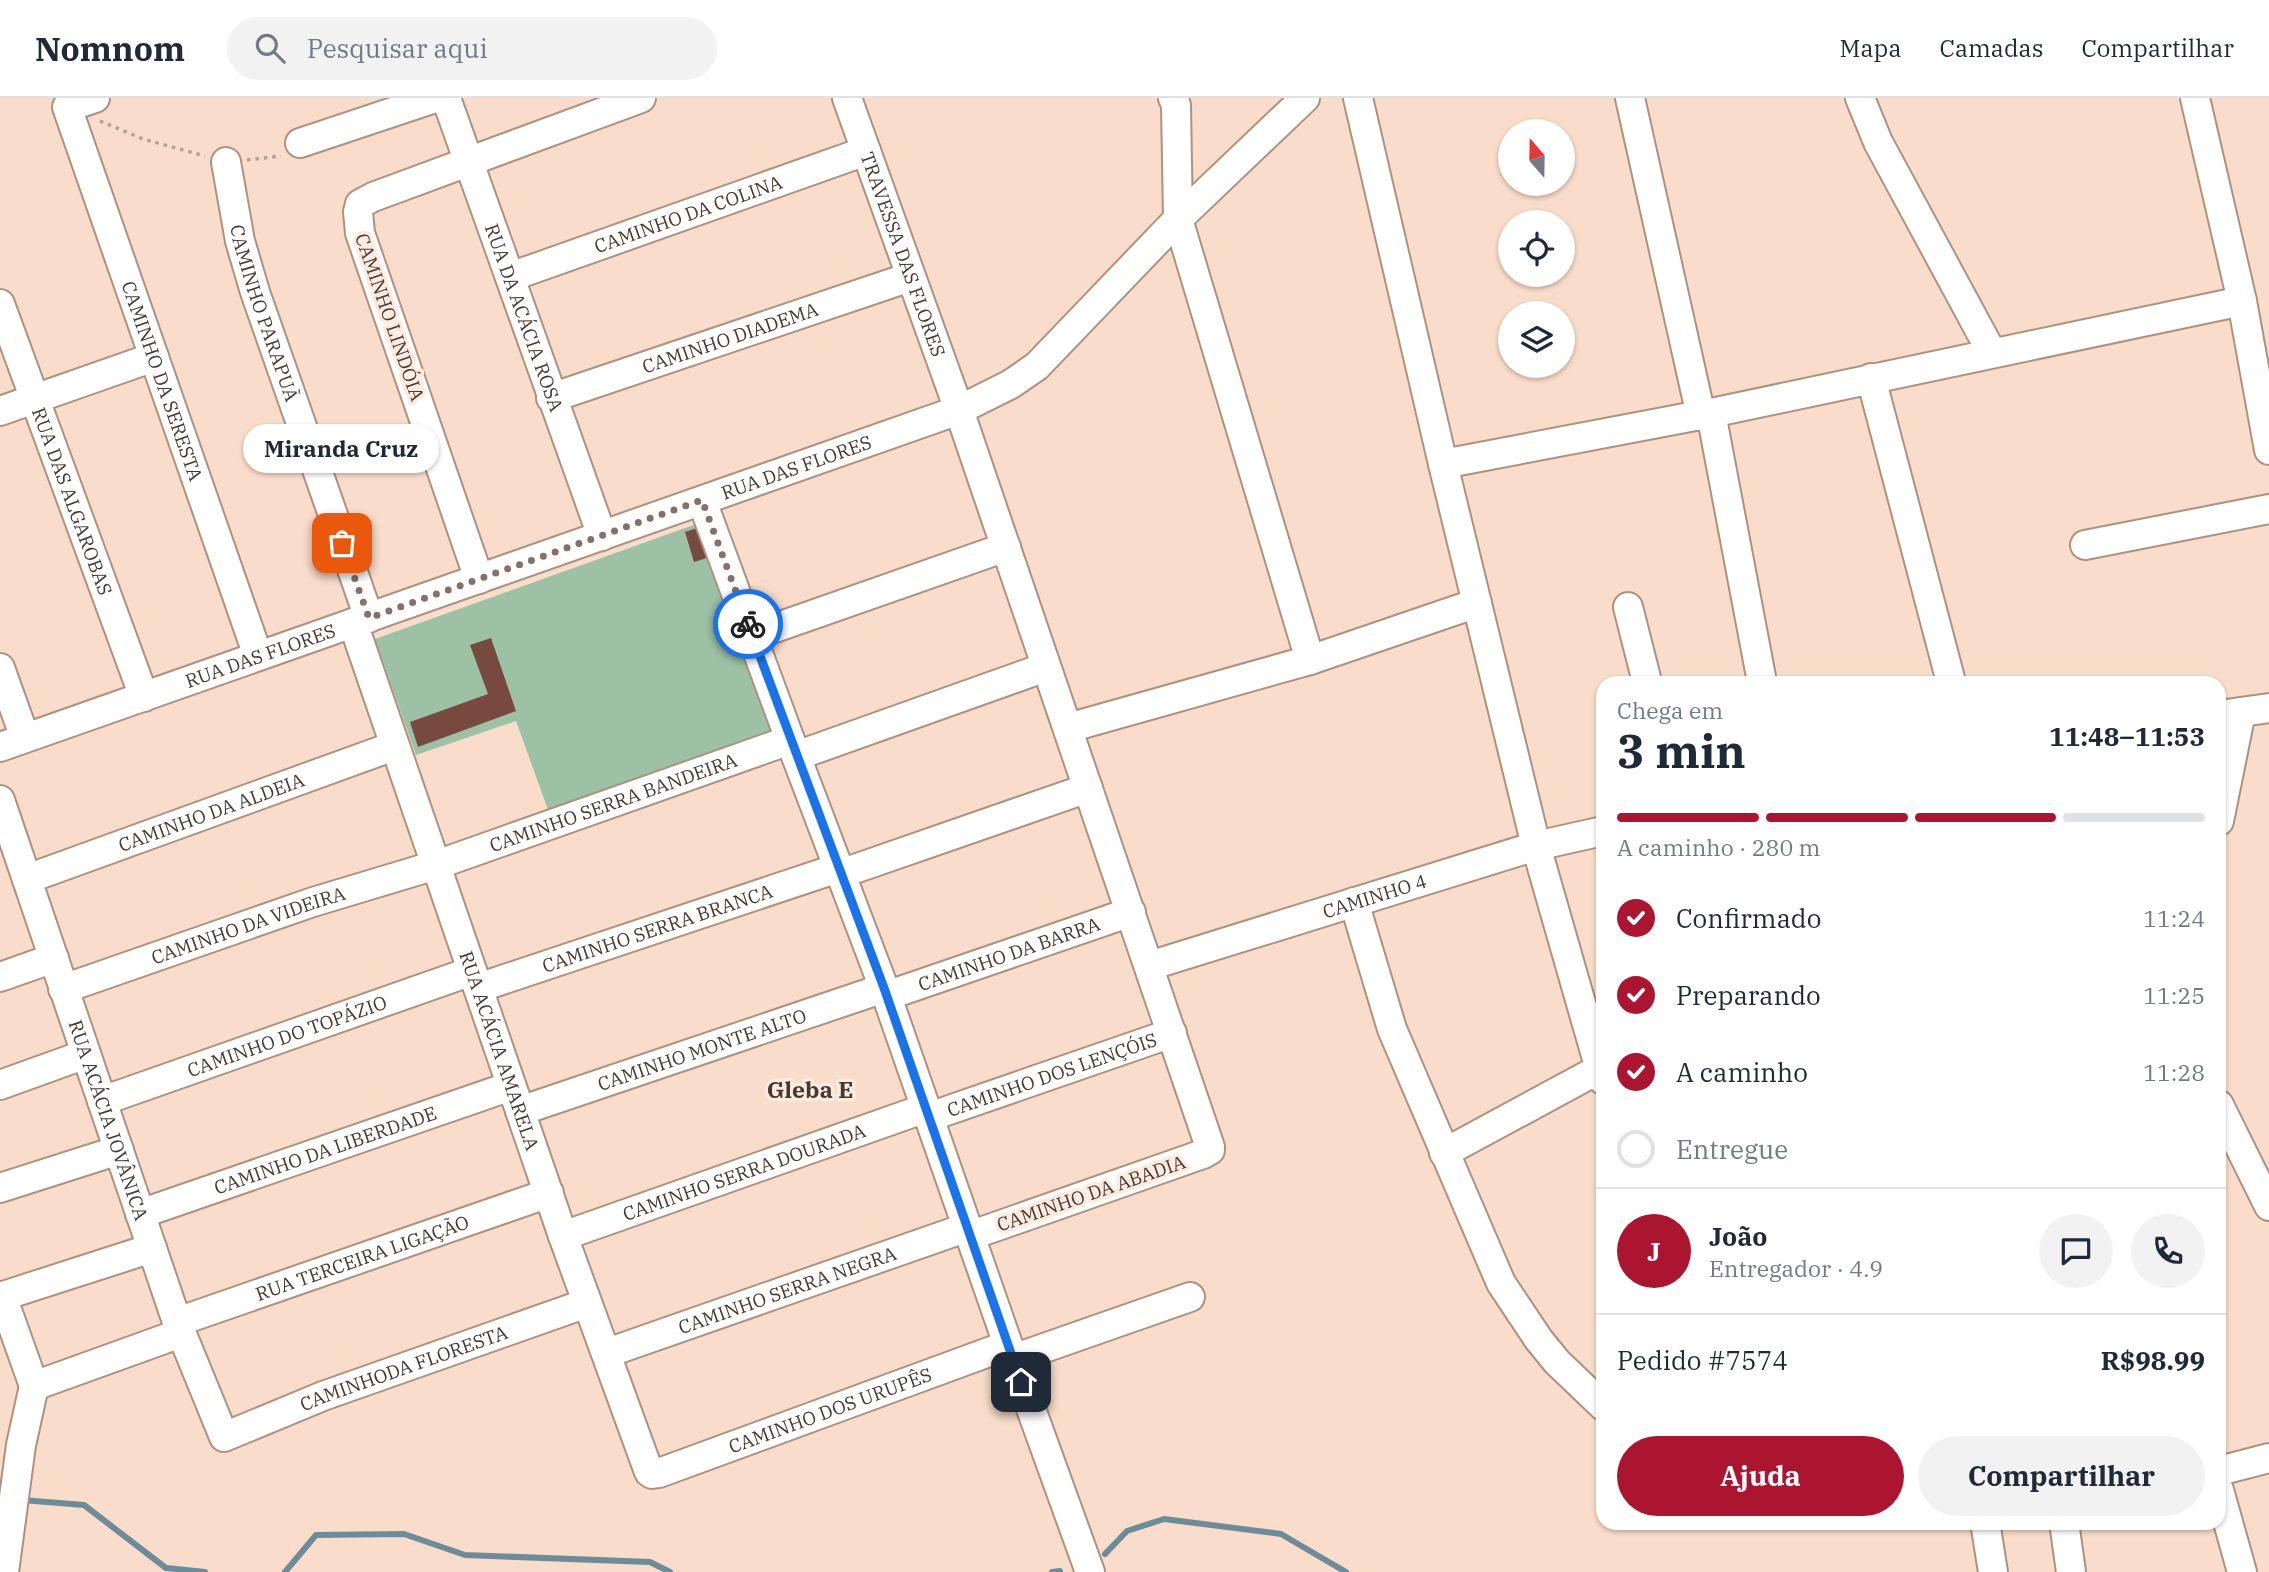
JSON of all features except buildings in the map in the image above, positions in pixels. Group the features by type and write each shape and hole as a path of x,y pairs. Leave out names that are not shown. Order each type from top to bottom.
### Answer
{"street":[{"path":"67,107 95,98"},
{"path":"300,143 435,98"},
{"name":"RUA DA ACÁCIA ROSA","path":"446,98 602,536"},
{"path":"468,162 640,98"},
{"name":"TRAVESSA DAS FLORES","path":"847,98 959,410 1210,1150"},
{"path":"1173,98 1176,105 1178,219 1310,660"},
{"name":"RUA DAS FLORES","path":"13,743 959,410 1011,384 1037,366 1178,219 1305,98"},
{"path":"1359,98 1443,464 1536,846 1596,1051"},
{"path":"1630,98 1706,414 1761,676"},
{"path":"1860,98 1878,142 1992,353"},
{"path":"2195,98 2265,408 2269,450"},
{"name":"CAMINHO DA SERESTA","path":"67,107 258,656"},
{"name":"CAMINHO DA COLINA","path":"510,277 866,151"},
{"name":"CAMINHO PARAPUÃ","path":"226,162 235,220 255,292 361,621"},
{"name":"CAMINHO LINDÓIA","path":"468,162 373,197 360,204 358,212 360,233 479,579"},
{"name":"CAMINHO DIADEMA","path":"551,398 910,277"},
{"path":"1443,464 1706,414 2242,301"},
{"name":"RUA DAS ALGAROBAS","path":"0,304 144,697"},
{"path":"0,411 154,356"},
{"path":"1871,378 1949,676"},
{"path":"702,500 885,992 1090,1572"},
{"path":"2085,545 2269,509"},
{"path":"752,636 1006,547"},
{"path":"1068,728 1310,660 1477,603"},
{"path":"1628,607 1645,676"},
{"name":"RUA ACÁCIA AMARELA","path":"361,621 394,746 587,1303 648,1470 652,1474"},
{"name":"CAMINHO SERRA BANDEIRA","path":"436,865 1046,667"},
{"path":"0,668 13,743"},
{"path":"2226,752 2230,713 2269,708"},
{"name":"CAMINHO DA ALDEIA","path":"16,869 394,746"},
{"name":"CAMINHO SERRA BRANCA","path":"475,980 839,871 1088,788"},
{"name":"RUA ACÁCIA JOVÂNICA","path":"0,800 16,869 54,958 179,1327 224,1437"},
{"name":"CAMINHO 4","path":"1149,966 1536,846 1596,833"},
{"name":"CAMINHO DA VIDEIRA","path":"63,989 313,902 436,865"},
{"path":"1354,902 1392,1029 1501,1283 1539,1340 1557,1362 1596,1399"},
{"name":"CAMINHO DA BARRA","path":"885,992 1131,912"},
{"path":"0,977 54,958"},
{"name":"CAMINHO DO TOPÁZIO","path":"102,1101 475,980"},
{"name":"CAMINHO MONTE ALTO","path":"516,1098 885,992"},
{"name":"CAMINHO DOS LENÇÓIS","path":"928,1112 1172,1033"},
{"path":"0,1085 86,1054"},
{"path":"1444,1153 1596,1075"},
{"name":"CAMINHO DA LIBERDADE","path":"140,1214 516,1098"},
{"name":"CAMINHO SERRA DOURADA","path":"564,1236 928,1112"},
{"path":"2226,1119 2269,1206"},
{"path":"0,1188 118,1150"},
{"name":"CAMINHO DA ABADIA","path":"970,1231 1210,1150"},
{"name":"RUA TERCEIRA LIGAÇÃO","path":"34,1386 179,1327 549,1193"},
{"name":"CAMINHO SERRA NEGRA","path":"607,1353 970,1231"},
{"path":"4,1572 34,1386 1,1296 152,1248"},
{"name":"CAMINHO DOS URUPÊS","path":"652,1474 1011,1352 1190,1297"},
{"name":"CAMINHODA FLORESTA","path":"224,1437 330,1393 587,1303"},
{"path":"2226,1469 2269,1458"},
{"path":"2226,1515 2242,1572"},
{"path":"1986,1530 1993,1572"},
{"path":"2065,1530 2071,1572"}],"path":[{"path":"67,107 143,139 226,162 278,158 300,143"}],"green space":[{"path":"702,522 777,739 551,818 516,721 416,755 375,639"}],"waterway":[{"path":"22,1500 84,1505 166,1568 205,1572"},
{"path":"1105,1554 1127,1531 1164,1519 1281,1534 1346,1572"},
{"path":"285,1572 316,1535 404,1534 465,1555 650,1562 670,1572"},
{"path":"1052,1572 1060,1571"}],"way so far":[{"path":"342,543 369,618 702,500 748,624"}],"place":[{"name":"Miranda Cruz","path":"342,543"}],"district":[{"name":"Gleba E","path":"810,1090"}],"route":[{"path":"748,624 884,988 1021,1382"}]}
